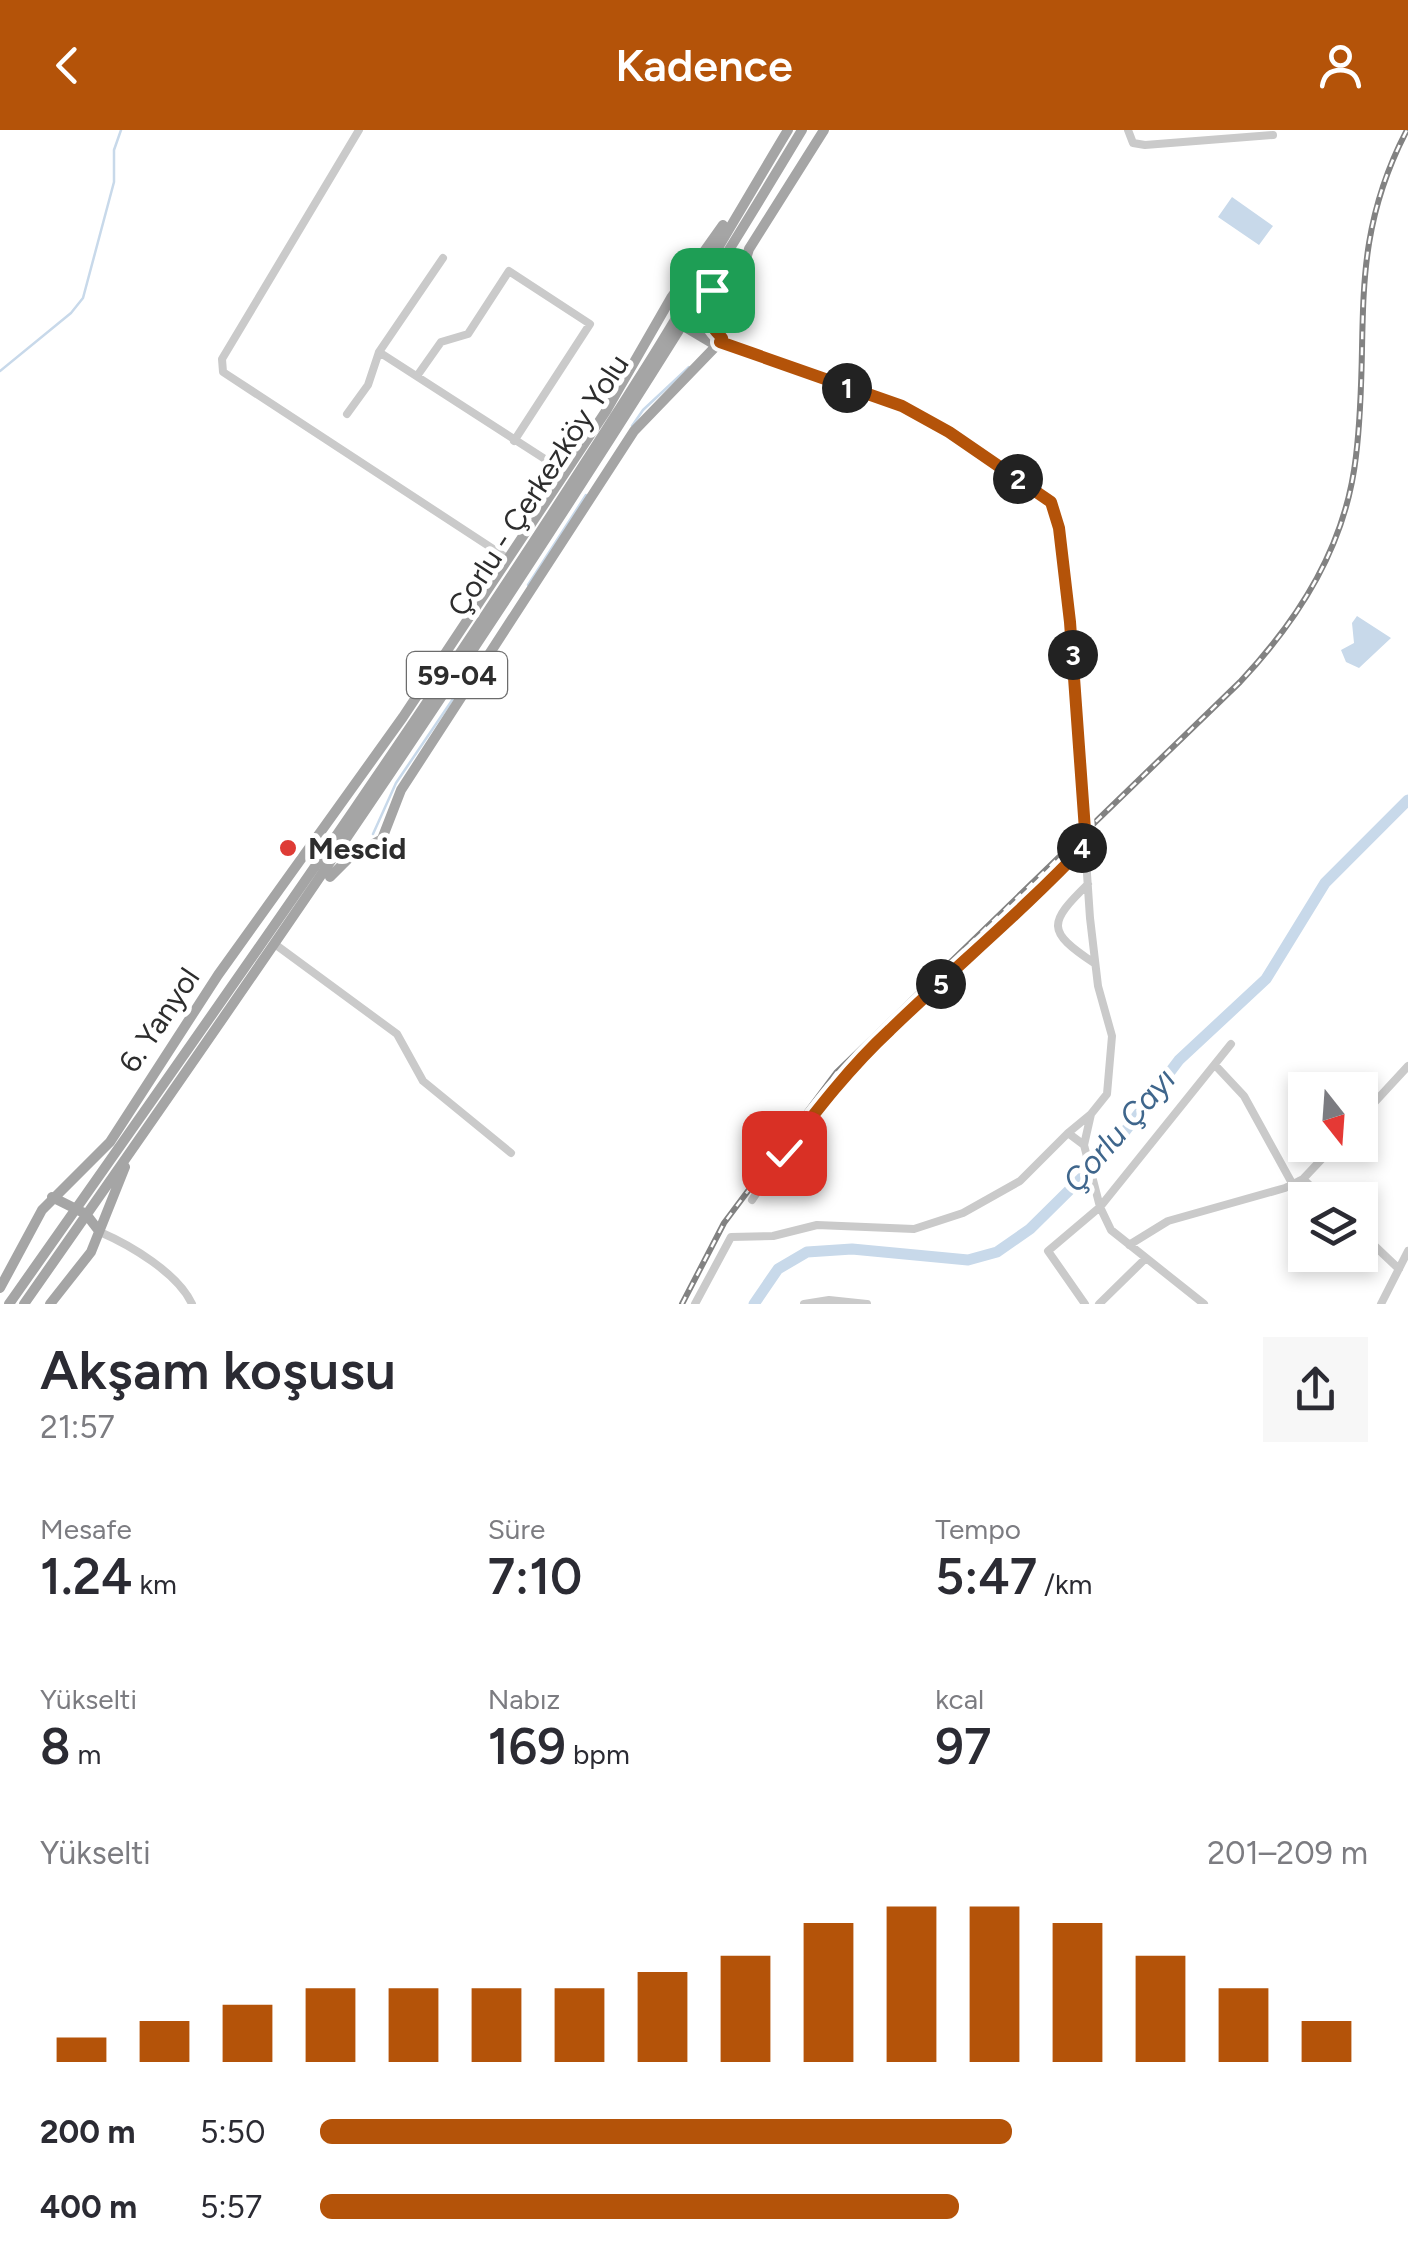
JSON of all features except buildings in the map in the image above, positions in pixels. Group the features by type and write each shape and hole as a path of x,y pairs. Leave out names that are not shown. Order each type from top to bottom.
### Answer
{"main road":[{"name":"Çorlu - Çerkezköy Yolu","path":"10,1304 143,1132 360,821 660,364 751,191 788,130"},
{"name":"Çorlu - Çerkezköy Yolu","path":"24,1304 665,335 682,323 720,267 802,130"},
{"path":"296,916 341,864 382,839 401,790 634,431 720,342 749,249 824,130"},
{"path":"361,777 639,358 671,298 751,191"},
{"path":"720,267 704,312 720,342"},
{"path":"671,298 682,323 720,342"},
{"path":"639,358 665,335"},
{"path":"660,364 686,342 720,342"},
{"path":"361,777 405,732"},
{"name":"6. Yanyol","path":"0,1288 52,1197 110,1142 180,1030 361,777"},
{"path":"360,821 365,840 382,839"},
{"path":"50,1304 91,1252 143,1132"},
{"path":"66,1184 101,1227"},
{"path":"52,1197 84,1208"},
{"path":"77,1228 101,1227"}],"street":[{"path":"360,130 222,359 224,372 508,558"},
{"path":"1128,130 1134,144 1146,145 1272,135"},
{"path":"347,414 368,385 379,352 443,258"},
{"path":"417,376 441,342 468,334 509,271 590,324 514,441"},
{"path":"694,1304 731,1237 772,1236 817,1225 914,1229 963,1213 1020,1181 1091,1114 1107,1094 1113,1065 1112,1036 1096,964 1070,622 1059,528 1051,502 949,432 902,406 720,342"},
{"path":"379,352 565,472"},
{"path":"752,1200 838,1084 888,1030 1036,897 1086,844"},
{"path":"1088,884 1059,912 1056,924 1060,938 1096,964"},
{"path":"276,944 397,1034 423,1081 511,1153"},
{"path":"1085,1304 1048,1251 1100,1207 1232,1044"},
{"path":"1215,1065 1244,1096 1299,1182"},
{"path":"1378,1098 1408,1066"},
{"path":"1091,1114 1084,1146 1100,1207 1111,1230 1204,1304"},
{"path":"1068,1133 1084,1146"},
{"path":"1130,1245 1168,1222 1296,1180 1316,1162"},
{"path":"101,1227 186,1290 192,1304"},
{"path":"1378,1249 1399,1269"},
{"path":"1381,1304 1408,1251"},
{"path":"1099,1304 1146,1258"},
{"path":"804,1304 829,1300 867,1304"}],"water":[{"path":"1232,197 1273,226 1259,245 1218,217"},
{"path":"1357,616 1391,638 1359,668 1346,662 1341,650 1354,643 1352,623"}],"waterway":[{"path":"0,371 71,313 83,298 114,182 114,150 121,130"},
{"path":"632,426 643,410 689,367"},
{"path":"528,585 586,495"},
{"path":"373,834 396,783 480,659"},
{"name":"Çorlu Çayı","path":"754,1304 778,1269 807,1252 852,1249 968,1260 997,1252 1030,1229 1114,1146 1179,1060 1266,979 1325,883 1408,800"}],"railway":[{"path":"682,1304 724,1223 836,1073 1240,682 1300,606 1331,550 1351,489 1360,412 1368,253 1375,214 1407,130"}],"place":[{"name":"Mescid","path":"288,848"}],"route":[{"path":"712,290 704,312 707,322 722,338 720,342 902,406 949,432 1051,502 1059,528 1070,622 1086,844 1036,897 888,1030 838,1084 784,1153"}]}
